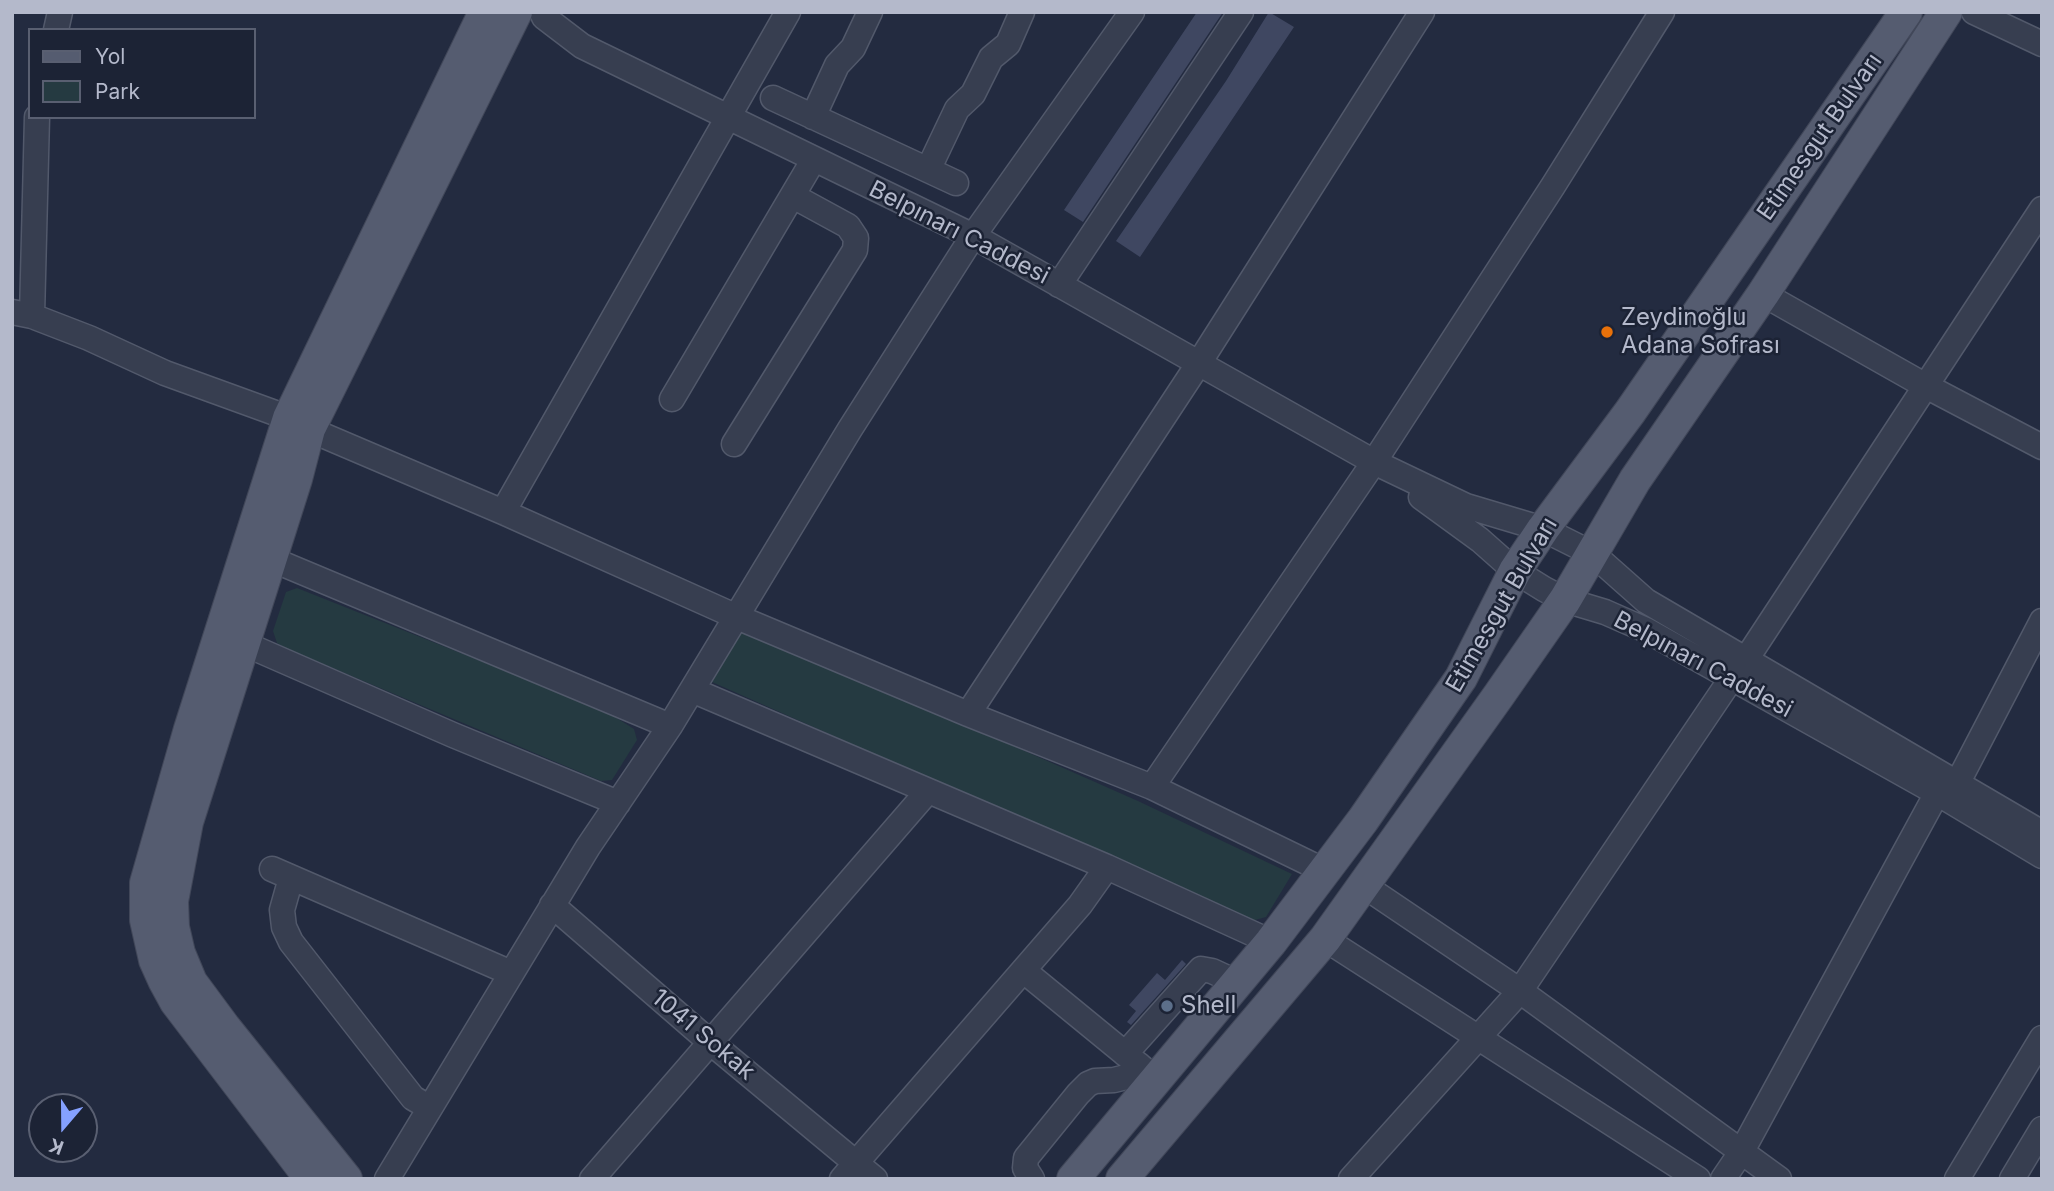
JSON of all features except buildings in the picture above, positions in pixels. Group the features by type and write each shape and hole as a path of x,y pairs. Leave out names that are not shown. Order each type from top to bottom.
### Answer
{"main road":[{"path":"312,1179 176,1002 163,980 149,939 146,883 163,819 299,424 485,12"},
{"path":"346,1179 191,982 179,953 173,927 172,901 187,822 296,479 299,424 516,12"},
{"name":"Etimesgut Bulvarı","path":"1073,1179 1140,1066 1183,1049 1271,942 1363,820 1461,678 1515,572 1543,529 1630,412 1906,12"},
{"name":"Etimesgut Bulvarı","path":"1122,1179 1325,939 1565,600 1635,480 1763,294 1946,12"}],"street":[{"name":"Belpınarı Caddesi","path":"542,12 544,17 582,46 973,236 1374,462 1466,506 1543,529 1593,554 1646,601 1738,670"},
{"path":"503,512 788,12"},
{"path":"813,117 837,65 853,48 870,12"},
{"path":"928,170 957,109 973,94 991,58 1008,44 1023,12"},
{"path":"387,1179 552,905 670,726 850,429 973,236 1132,12"},
{"path":"1059,285 1241,12"},
{"path":"968,714 1199,363 1422,12"},
{"path":"1152,787 1374,462 1662,12"},
{"path":"1974,12 2042,44"},
{"path":"773,98 956,183"},
{"path":"37,119 22,314 89,338 164,373 299,424 737,617 968,714 1152,787 1325,871"},
{"path":"849,176 867,142"},
{"path":"672,399 814,159"},
{"path":"734,444 855,250 856,238 848,226 793,195"},
{"path":"1351,1179 1520,991 1738,670 2042,209"},
{"path":"1763,294 1924,385 2042,447"},
{"name":"Belpınarı Caddesi","path":"1374,462 1480,540 1515,572 1565,600 1605,612 1738,670 1947,788 2042,833"},
{"path":"271,559 670,726"},
{"path":"1723,1179 1742,1151 2042,621"},
{"path":"244,644 618,803"},
{"path":"692,690 1107,867 1271,942"},
{"name":"Belpınarı Caddesi","path":"1947,788 2042,856"},
{"path":"592,1179 928,792"},
{"path":"858,1173 1080,905 1107,867"},
{"path":"430,1108 414,1098 291,942 284,927 281,873 511,973"},
{"path":"1363,885 1520,991 1779,1179"},
{"name":"1041 Sokak","path":"552,905 858,1173"},
{"path":"1325,939 1698,1179"},
{"path":"1024,971 1140,1066 1121,1079 1100,1079 1088,1084 1026,1158 1025,1168 1031,1179"},
{"path":"1956,1179 2042,1038"},
{"path":"2012,1179 2040,1135"}],"green space":[{"path":"297,588 604,710 634,729 637,740 612,780 601,781 285,648 277,643 273,631 286,592"},
{"path":"744,627 1138,801 1292,874 1266,917 1255,920 1244,918 712,682"}],"place":[{"name":"Zeydinoğlu Adana Sofrası","path":"1607,332"},
{"name":"Shell","path":"1167,1006"}]}
